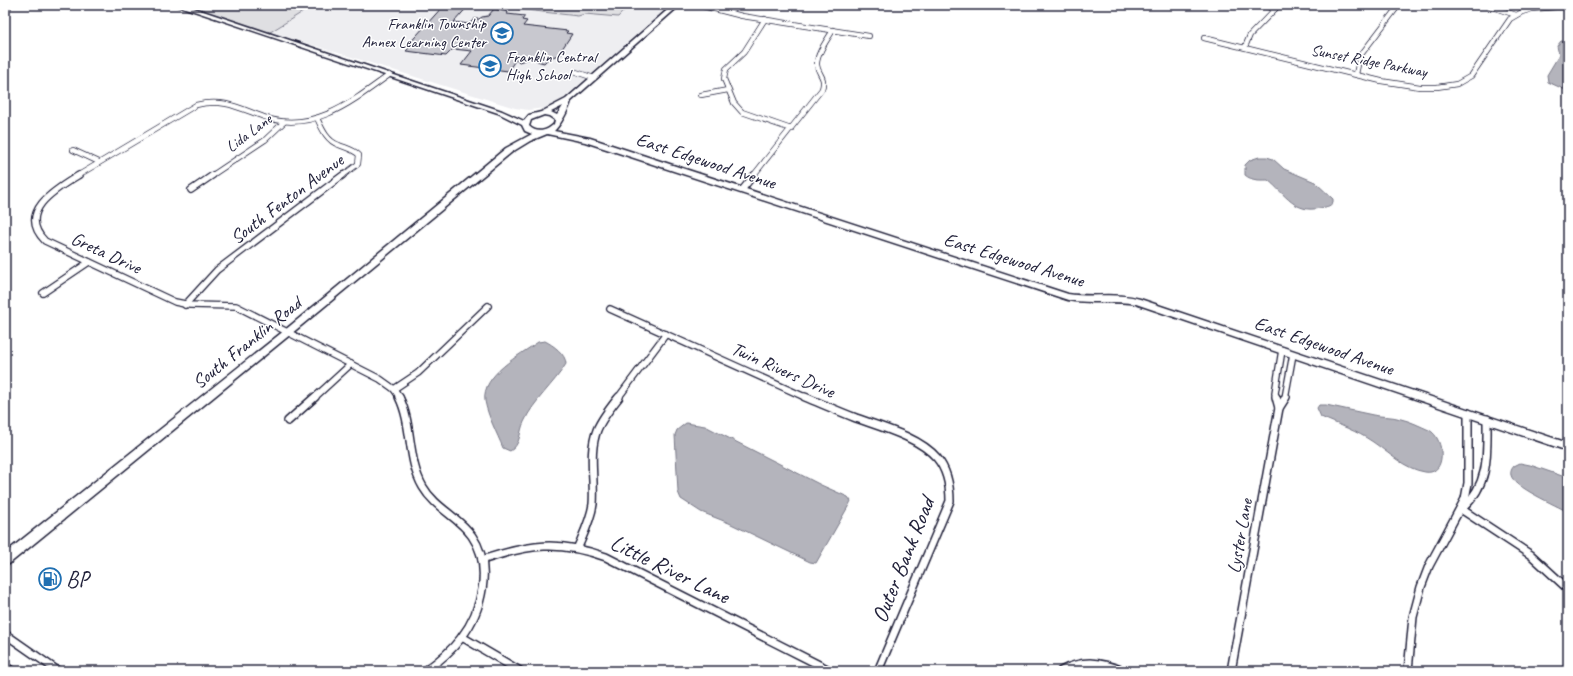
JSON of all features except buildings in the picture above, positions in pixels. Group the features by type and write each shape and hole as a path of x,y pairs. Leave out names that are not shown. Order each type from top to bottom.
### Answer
{"main road":[{"path":"179,5 500,112 533,132 546,132 587,140"},
{"path":"500,112 535,115 558,107 594,78 677,5"},
{"path":"558,122 568,100"},
{"path":"544,113 554,115 558,122 568,132 587,140"},
{"name":"South Franklin Road","path":"509,150 528,119 535,115"},
{"name":"South Franklin Road","path":"5,560 288,332 509,150 525,140 546,132 558,122"},
{"name":"East Edgewood Avenue","path":"587,140 1068,297 1086,299 1115,297 1137,301 1568,446"}],"street":[{"path":"699,5 729,13 869,36"},
{"path":"1262,5 1275,9"},
{"path":"1245,47 1250,35 1279,5"},
{"path":"1356,74 1360,56 1399,5"},
{"path":"1486,5 1516,16"},
{"name":"Sunset Ridge Parkway","path":"1204,38 1356,74 1420,87 1436,87 1457,84 1471,76 1507,21 1532,9 1568,6"},
{"path":"765,19 746,50 726,71 724,77 728,90 737,107 746,114 791,129"},
{"path":"742,190 823,88 824,77 819,69 818,61 833,30"},
{"path":"576,72 594,78"},
{"name":"Lida Lane","path":"191,190 265,140 284,122 299,122 318,118 341,108 389,75"},
{"path":"701,95 728,90"},
{"name":"Greta Drive","path":"284,122 274,120 222,101 205,102 191,108 99,162 51,194 38,209 34,222 34,229 41,238 175,302 185,305 236,306 351,364 386,383 394,390"},
{"name":"South Fenton Avenue","path":"185,305 221,267 358,164 359,155 353,150 333,143 326,136 318,118"},
{"path":"73,150 99,162"},
{"path":"43,293 89,262"},
{"path":"425,671 442,659 462,637 475,613 481,596 483,579 482,560 477,544 471,536 432,499 419,479 405,411 394,390 418,373 488,306"},
{"name":"Twin Rivers Drive","path":"610,309 833,409 914,442 934,456 940,464"},
{"path":"578,547 591,515 593,451 597,431 603,419 666,334"},
{"name":"Lyster Lane","path":"1231,671 1279,408 1275,393 1282,350"},
{"name":"Lyster Lane","path":"1279,408 1285,400 1293,354"},
{"path":"288,421 351,364"},
{"path":"1408,671 1411,633 1421,588 1429,566 1461,509 1465,499 1468,483 1468,413"},
{"path":"1461,509 1473,500 1485,473 1487,452 1487,419"},
{"name":"Outer Bank Road","path":"878,671 950,501 949,482 940,464"},
{"path":"1461,509 1527,551 1542,563 1568,589"},
{"name":"Little River Lane","path":"482,560 517,549 534,546 548,545 578,547 606,557 831,671"},
{"path":"5,634 58,671"},
{"path":"462,637 520,671"},
{"path":"1061,671 1076,663 1087,661 1102,663 1124,671"},
{"path":"5,666 12,671"}],"shaded area":[{"path":"183,5 314,5 267,34"},
{"name":"Franklin Central High School","path":"314,5 670,5 560,101 545,108 528,110 515,108 271,32"},
{"path":"507,5 629,5 618,17 585,14 578,16 517,9"},
{"path":"1561,41 1568,42 1568,91 1548,82 1547,75 1559,55 1557,46"},
{"path":"1259,157 1273,159 1284,169 1315,182 1333,199 1333,202 1326,207 1311,209 1297,206 1268,180 1256,180 1248,177 1245,175 1245,165 1250,160"},
{"path":"545,341 561,353 566,364 533,406 522,426 518,442 510,451 503,448 493,425 485,401 485,392 495,374 503,367 538,342"},
{"path":"1319,405 1398,418 1429,430 1438,440 1441,448 1440,463 1432,472 1425,472 1411,468 1367,438 1321,417 1317,408"},
{"path":"686,423 705,426 821,485 848,497 851,501 816,563 810,562 729,523 701,512 681,499 678,492 675,435 677,430"},
{"path":"1520,463 1568,478 1568,512 1527,490 1514,480 1511,475 1511,470 1514,466"}],"railway":[{"path":"5,23 11,5"}],"place":[{"name":"Franklin Township Annex Learning Center","path":"502,33"},
{"name":"Franklin Central High School","path":"490,66"},
{"name":"BP","path":"50,579"}]}
